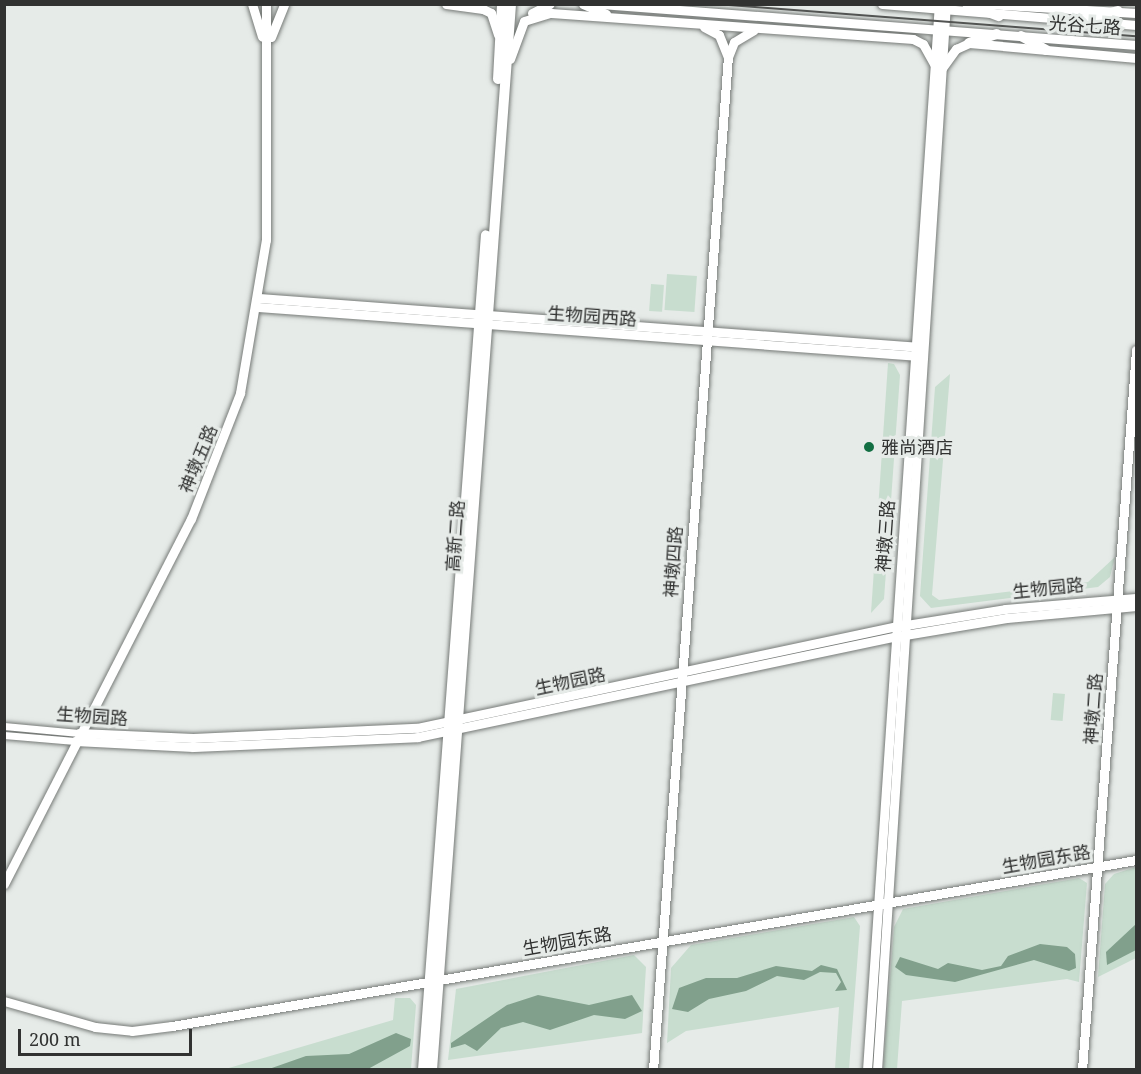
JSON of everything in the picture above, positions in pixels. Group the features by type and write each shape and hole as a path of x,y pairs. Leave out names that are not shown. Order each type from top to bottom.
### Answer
{"main road":[{"name":"高新二路","path":"423,1070 434,981 454,726 483,320 502,4"},
{"name":"高新二路","path":"483,320 511,4"},
{"path":"967,4 999,16"},
{"path":"1075,21 1118,11"},
{"path":"969,43 997,34"},
{"path":"1021,36 1046,50"},
{"name":"高新二路","path":"432,1070 434,981"}],"street":[{"path":"252,4 267,57"},
{"name":"神墩五路","path":"4,884 218,458 240,393 258,302 266,240 266,4"},
{"path":"267,57 275,17 284,4"},
{"path":"446,4 481,7 495,22 499,54"},
{"path":"503,91 516,33 524,21 550,4"},
{"path":"584,4 614,18"},
{"name":"光谷七路","path":"601,4 1137,45"},
{"name":"光谷七路","path":"882,4 942,8 999,16 1137,25"},
{"path":"987,4 1137,13"},
{"name":"神墩三路","path":"877,1070 942,8"},
{"path":"524,21 551,13 913,39"},
{"path":"784,30 823,21"},
{"path":"693,24 719,35 728,57"},
{"path":"882,26 923,44 938,68 956,49 969,43 1137,58"},
{"path":"728,57 740,36 760,28"},
{"name":"神墩四路","path":"653,1070 728,57"},
{"name":"生物园西路","path":"258,302 706,337 920,351"},
{"name":"神墩二路","path":"1082,1070 1137,350"},
{"name":"神墩三路","path":"867,1070 894,632 920,351"},
{"name":"生物园路","path":"4,735 193,738 454,726 1005,609 1117,603 1137,598"},
{"name":"生物园路","path":"1117,603 1137,606"},
{"name":"生物园路","path":"4,726 77,737"},
{"name":"生物园东路","path":"4,1000 76,1023 132,1031 1137,860"}],"shaded area":[{"path":"667,274 697,276 694,312 664,310"},
{"path":"651,284 664,285 662,312 649,311"},
{"path":"888,363 894,364 900,375 884,599 871,613"},
{"path":"950,374 932,595 939,600 1088,582 1115,557 1110,577 1098,587 931,608 920,596 935,387"},
{"path":"1053,693 1065,694 1063,721 1051,720"},
{"path":"1136,867 1136,958 1098,977 1105,884 1114,874"},
{"path":"1079,878 1087,883 1079,982 1067,979 902,1001 897,1069 883,1070 894,927 903,909"},
{"path":"854,917 860,926 849,1069 835,1069 839,1007 686,1031 667,1043 671,968 691,945"},
{"path":"1136,924 1136,950 1107,965 1106,952"},
{"path":"1040,944 1067,947 1075,954 1076,968 1069,971 1034,960 955,982 906,975 895,967 900,957 938,969 948,963 982,970 1001,966 1008,956"},
{"path":"634,955 646,967 642,1033 448,1060 456,989"},
{"path":"821,965 837,969 847,990 835,991 841,982 836,973 820,972 804,980 777,976 746,991 709,999 688,1012 672,1009 679,988 706,978 737,978 776,966 812,971"},
{"path":"538,995 589,1005 632,995 642,1011 625,1019 594,1015 550,1030 523,1022 501,1028 477,1051 465,1044 451,1048 451,1043 507,1005"},
{"path":"395,998 410,998 416,1005 411,1069 222,1070 393,1020"},
{"path":"396,1033 411,1039 410,1046 368,1069 269,1069 306,1056 349,1054"}],"tram line":[{"path":"716,4 1136,36"}],"place":[{"name":"雅尚酒店","path":"869,447"}]}
